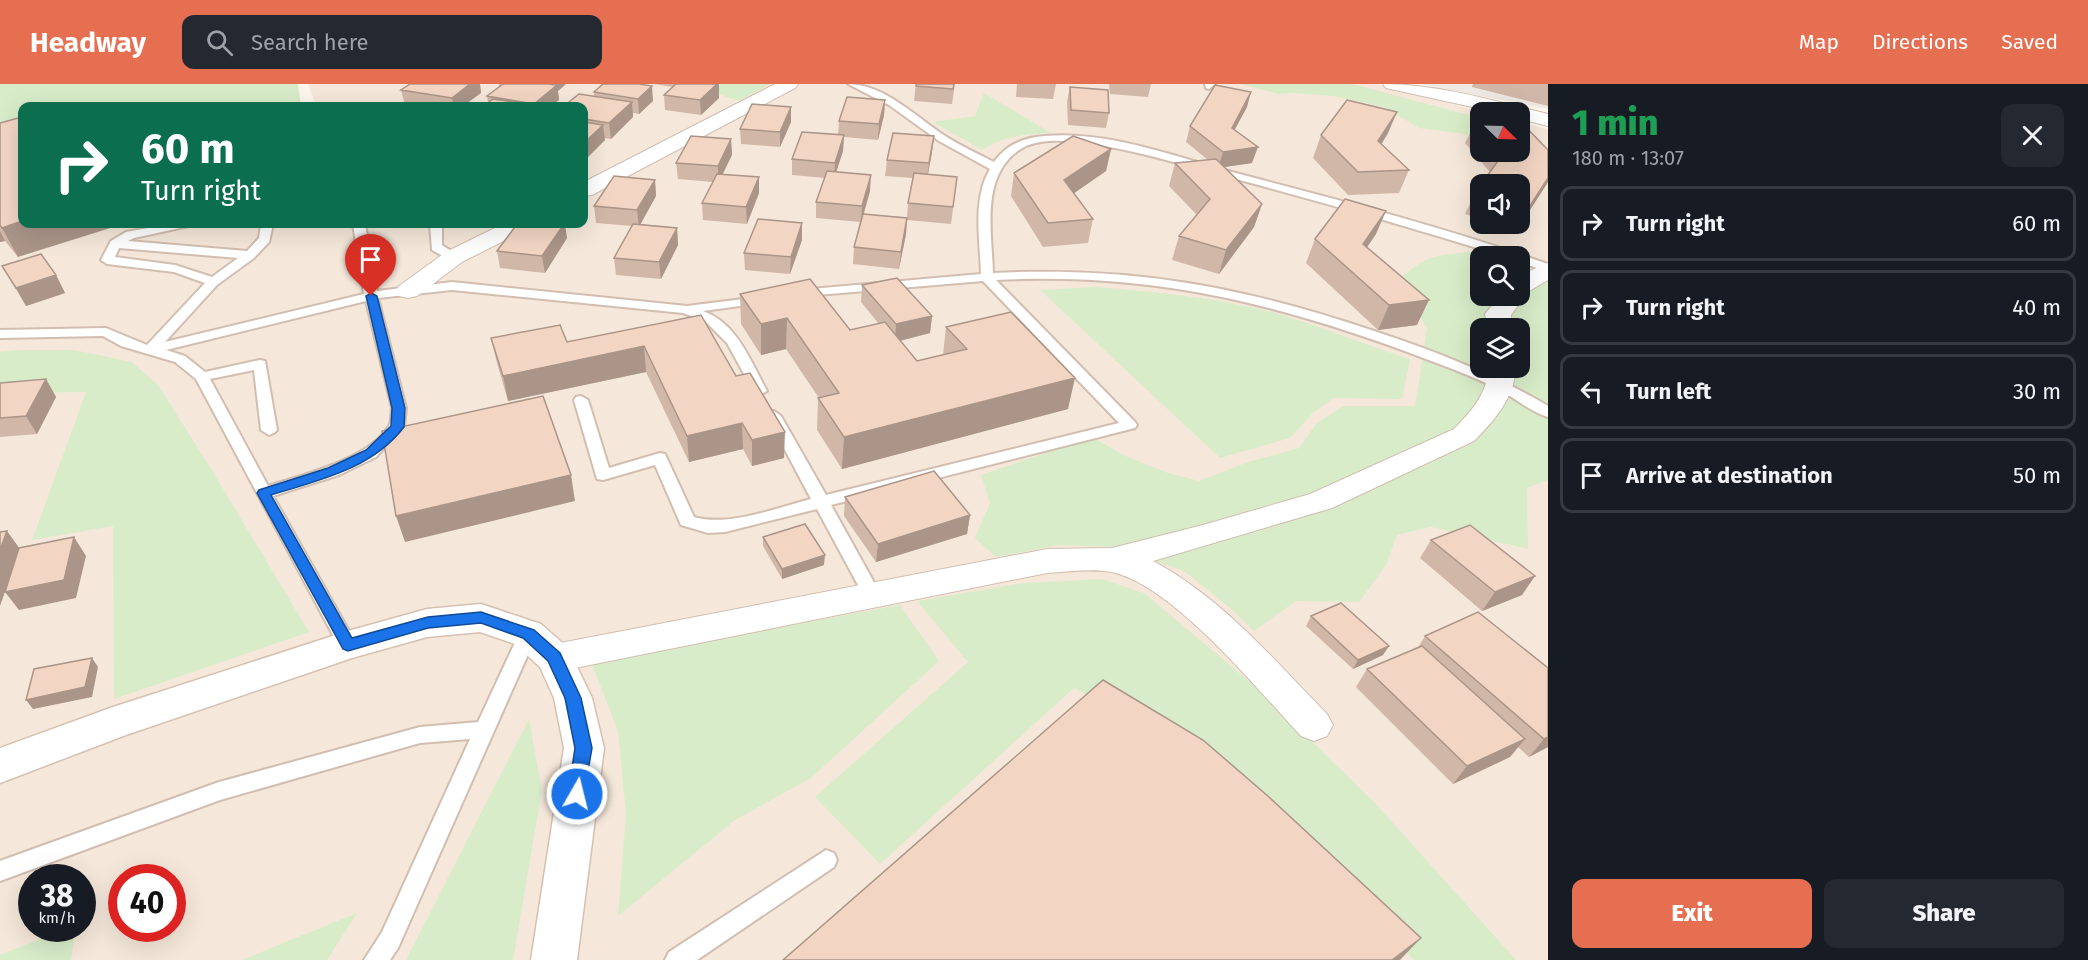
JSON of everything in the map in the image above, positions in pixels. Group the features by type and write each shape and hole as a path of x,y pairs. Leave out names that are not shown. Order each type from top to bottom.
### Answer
{"street":[{"path":"588,188 789,84"},
{"path":"1392,84 1472,102"},
{"path":"1530,115 1548,119"},
{"path":"408,291 454,257 511,228"},
{"path":"1530,279 1548,269"},
{"path":"541,646 872,595 1047,561 1112,560 1204,536 1321,501 1464,435 1480,419 1501,378"},
{"path":"1112,560 1154,574 1208,616 1314,725"},
{"path":"0,766 113,723 348,645 428,623 481,618 541,646 573,698 584,748 554,960"}],"lane":[{"path":"853,84 892,103 942,140 995,167"},
{"path":"581,400 603,475 660,459 687,521 708,527 725,526 1130,425 987,278 986,197 995,167 1015,147 1035,139 1094,142 1132,149 1356,208 1481,246"},
{"path":"165,228 130,235 115,244 107,260 196,273 213,282"},
{"path":"150,350 213,282 250,255 265,238 266,228"},
{"path":"264,493 333,471 371,453 398,427 399,408 371,296 360,228"},
{"path":"436,228 436,247 454,257"},
{"path":"115,244 250,255"},
{"path":"1530,262 1548,269"},
{"path":"150,350 371,296 452,286 685,309 923,282 1063,275 1131,278 1207,288 1258,298 1470,366"},
{"path":"685,309 710,318 732,341 872,595"},
{"path":"0,334 106,332 126,343 180,358 202,377 348,645"},
{"path":"202,377 260,364 269,430"},
{"path":"1505,378 1548,412"},
{"path":"376,960 390,940 485,730 541,646"},
{"path":"0,871 219,791 420,735 485,730"},
{"path":"677,960 826,860"}],"shaded area":[{"path":"308,84 1377,84 1470,109 1470,162 1530,162 1530,124 1548,129 1548,960 0,960 0,142 18,209 18,228 588,228 588,102 315,102"},
{"path":"1421,84 1548,84 1548,109 1530,105 1530,102 1512,102"}],"green space":[{"path":"0,84 298,84 300,102 18,102 18,128 0,135"},
{"path":"705,84 770,84 739,101 701,88"},
{"path":"1241,84 1353,84 1470,115 1470,135 1419,128 1384,107 1334,96 1278,94"},
{"path":"984,93 1051,133 1015,137 982,150 933,122 975,116"},
{"path":"1470,252 1470,306 1530,306 1530,269 1548,282 1548,480 1527,488 1528,549 1431,527 1397,535 1386,565 1359,602 1296,601 1254,631 1230,608 1184,571 1113,547 1059,545 996,557 975,538 990,503 981,475 1092,437 1123,455 1168,473 1199,481 1248,462 1299,448 1316,424 1343,406 1415,406 1427,328 1414,306 1403,276 1427,260 1443,255"},
{"path":"1094,287 1185,296 1253,307 1410,359 1402,399 1333,398 1312,414 1290,438 1220,458 1040,290"},
{"path":"74,350 132,362 158,385 309,632 114,699 113,526 32,540 86,392 0,393 0,352"},
{"path":"1102,579 1144,593 1262,692 1375,803 1516,960 1414,960 1218,767 1074,688 880,864 815,797 968,662 917,601 1024,583"},
{"path":"900,605 939,661 811,778 735,820 618,916 626,814 618,731 591,662"},
{"path":"529,719 542,790 513,960 406,960"},
{"path":"357,913 327,960 242,960"},
{"path":"33,942 73,942 71,960 0,960 0,955"}],"building":[{"path":"410,84 470,84 452,98 401,90"},
{"path":"503,84 557,85 536,102 487,96"},
{"path":"603,84 652,86 638,99 594,92"},
{"path":"676,84 717,84 700,100 664,95"},
{"path":"916,84 954,84 953,89 916,86"},
{"path":"1215,85 1251,92 1232,128 1258,147 1223,152 1190,126"},
{"path":"1070,87 1108,90 1109,113 1071,110"},
{"path":"579,94 632,102 609,123 588,120 588,102 569,102"},
{"path":"847,97 885,100 879,124 839,121"},
{"path":"493,99 514,102 489,102"},
{"path":"1347,100 1397,112 1378,141 1409,170 1358,172 1321,135"},
{"path":"752,104 791,107 780,132 740,129"},
{"path":"18,118 18,222 2,228 0,225 0,123"},
{"path":"588,123 603,125 588,139"},
{"path":"1530,131 1548,150 1548,178 1530,206 1530,174 1488,174 1497,162 1530,162"},
{"path":"802,132 844,135 835,163 792,159"},
{"path":"893,133 934,136 929,163 887,160"},
{"path":"691,136 731,139 718,166 676,163"},
{"path":"1073,136 1111,149 1064,180 1093,219 1048,223 1014,173"},
{"path":"1216,159 1262,204 1226,250 1179,236 1210,199 1175,163"},
{"path":"827,171 871,175 862,206 816,202"},
{"path":"914,173 957,177 953,207 908,203"},
{"path":"717,174 759,177 746,207 702,203"},
{"path":"614,176 655,180 637,210 594,206"},
{"path":"1345,199 1386,211 1363,244 1429,300 1389,305 1315,239"},
{"path":"863,214 907,218 901,252 854,247"},
{"path":"758,219 802,223 791,257 744,253"},
{"path":"633,224 677,228 659,262 614,258"},
{"path":"514,228 561,228 542,256 497,251"},
{"path":"41,254 56,275 16,288 2,266"},
{"path":"897,278 932,316 896,324 862,285"},
{"path":"810,279 850,330 885,322 917,361 967,349 946,327 1011,312 1075,378 844,437 818,398 839,393 787,318 761,324 740,294"},
{"path":"701,315 736,376 750,373 785,432 752,440 742,423 687,436 644,346 503,376 491,338 560,325 567,342"},
{"path":"46,379 26,416 0,418 0,383"},
{"path":"543,396 571,475 396,516 382,431"},
{"path":"934,471 970,515 878,544 845,497"},
{"path":"805,524 825,555 782,569 763,537"},
{"path":"1470,525 1535,576 1495,592 1431,540"},
{"path":"7,531 0,550 0,532"},
{"path":"74,537 64,580 5,592 19,548"},
{"path":"1341,603 1389,646 1358,660 1311,616"},
{"path":"1478,612 1548,668 1548,737 1544,739 1425,636"},
{"path":"1422,646 1525,739 1467,766 1367,669"},
{"path":"92,658 85,687 26,700 34,669"},
{"path":"1103,680 1203,740 1269,797 1421,938 1392,960 783,960"}],"route":[{"path":"371,296 399,408 398,427 371,453 333,471 264,493 348,645 428,623 481,618 528,634 555,658 573,698 584,748 577,794"}]}
